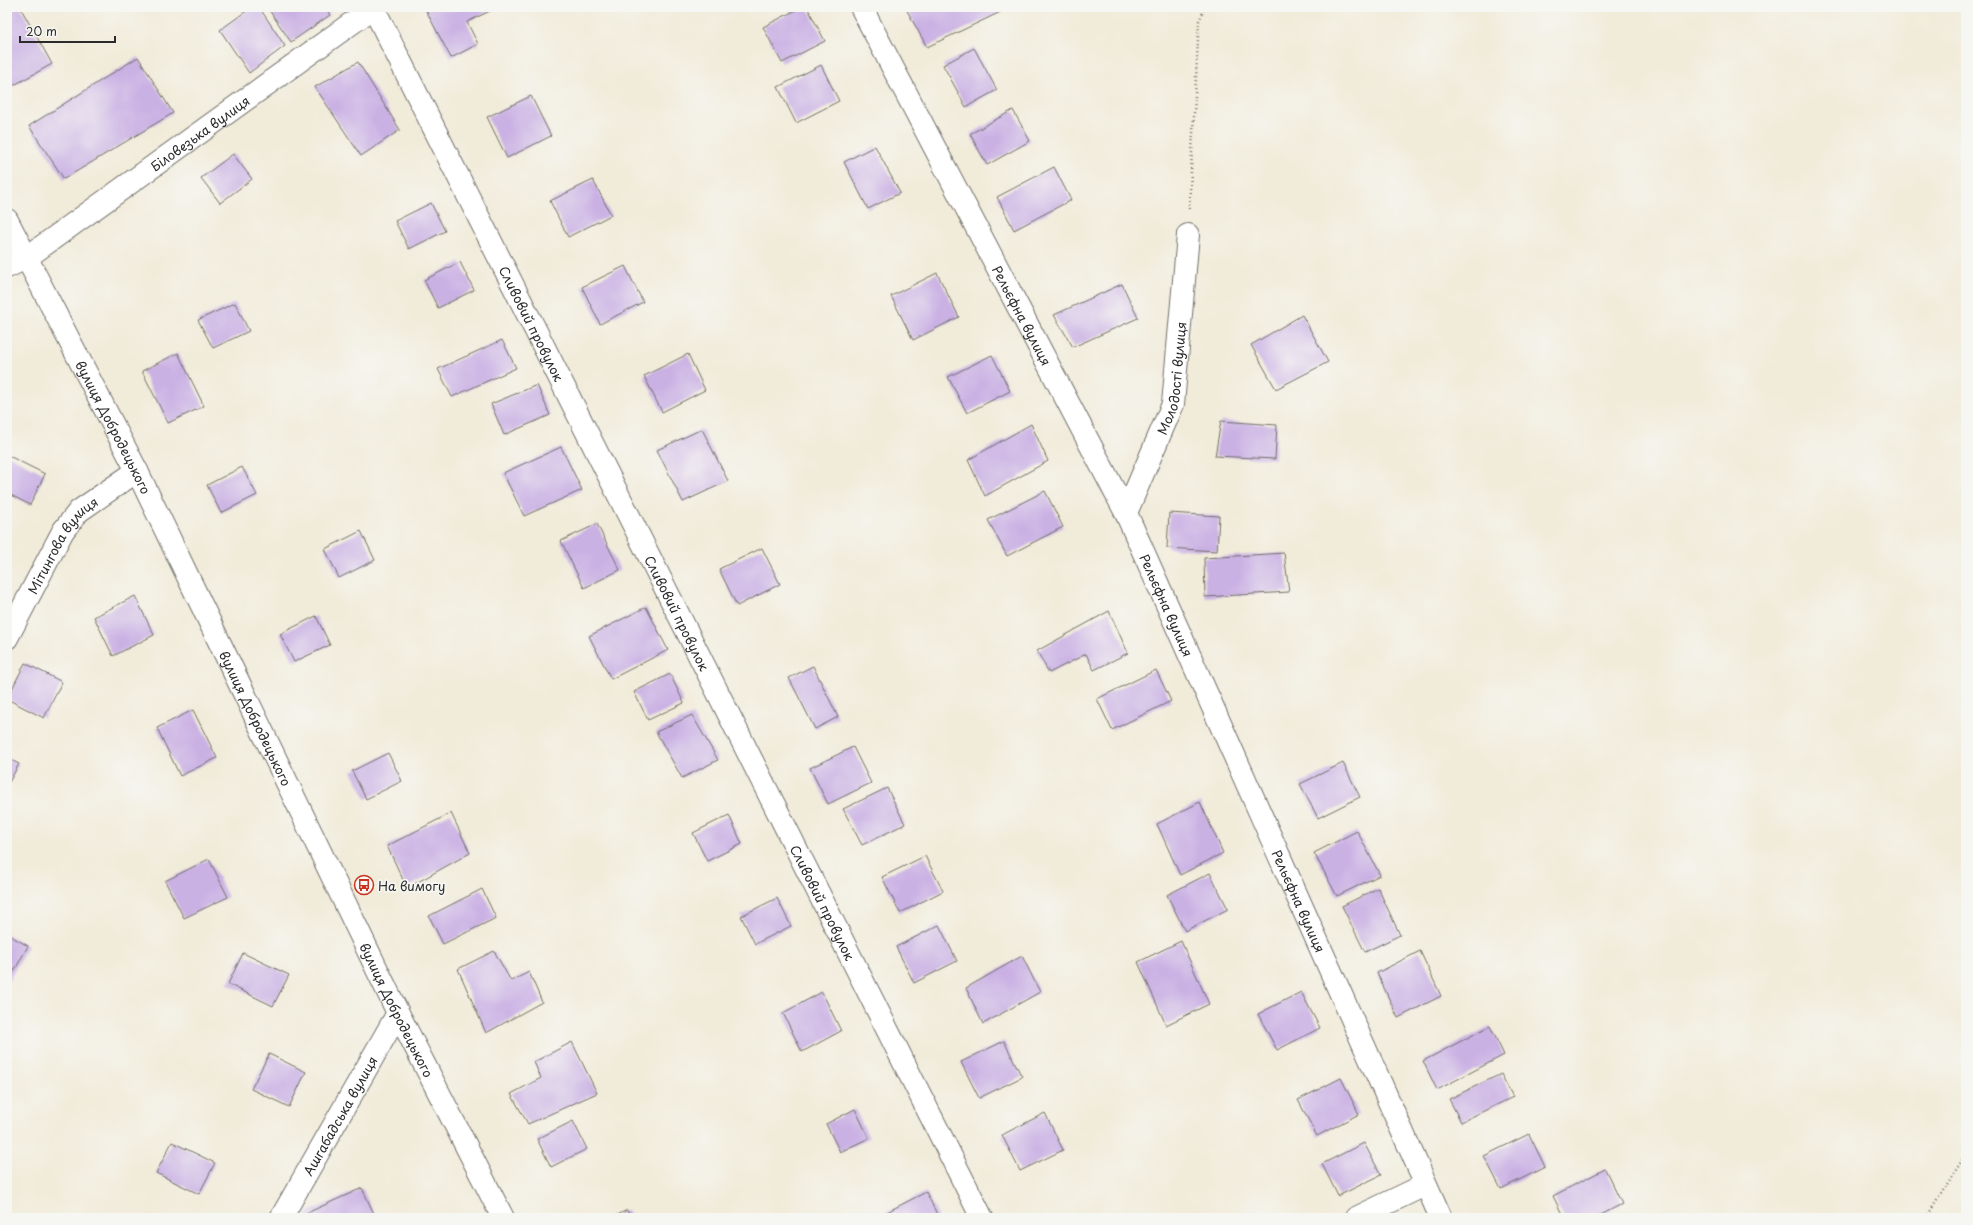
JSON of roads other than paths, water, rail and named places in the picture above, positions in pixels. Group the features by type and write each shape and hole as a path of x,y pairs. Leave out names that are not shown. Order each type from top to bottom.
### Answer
{"street":[{"name":"Біловезька вулиця","path":"7,267 26,258 373,7"},
{"name":"Сливовий провулок","path":"373,7 982,1218"},
{"name":"Рельєфна вулиця","path":"861,7 1126,513 1441,1218"},
{"name":"вулиця Добродецького","path":"7,220 137,471 398,1013 502,1218"},
{"name":"Молодості вулиця","path":"1126,513 1173,404 1188,235"},
{"name":"Мітингова вулиця","path":"7,638 63,530 79,511 137,471"},
{"name":"Ашгабадська вулиця","path":"281,1218 398,1013"},
{"path":"1356,1218 1425,1185"}],"place":[{"name":"На вимогу","path":"364,885"}]}
